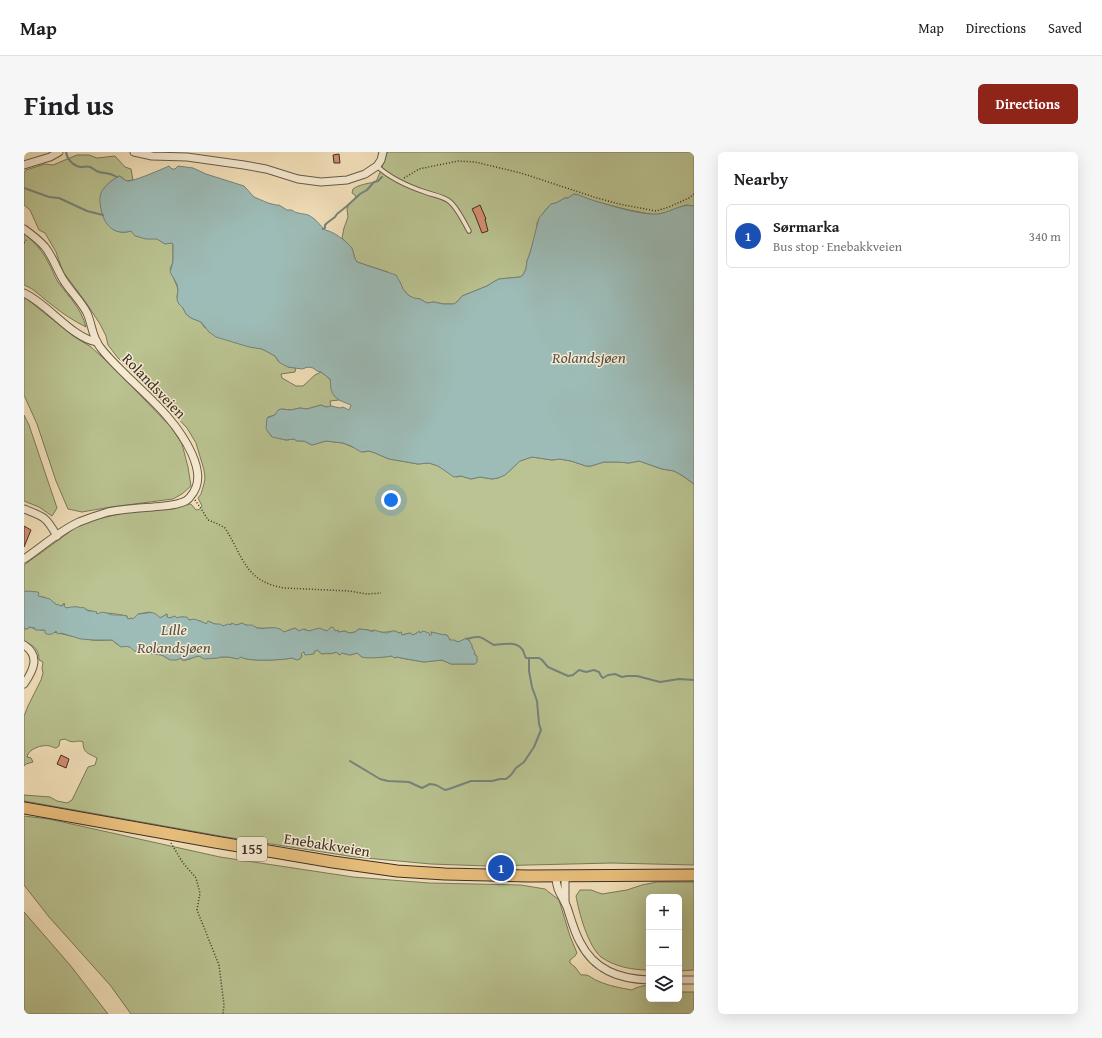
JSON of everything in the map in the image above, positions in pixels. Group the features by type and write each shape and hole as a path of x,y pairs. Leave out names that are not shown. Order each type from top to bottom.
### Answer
{"main road":[{"name":"Enebakkveien","path":"24,808 167,834 397,871 465,875 694,875"}],"street":[{"path":"24,165 50,157 59,152"},
{"path":"134,152 152,156 187,158 250,166 314,182 353,179 365,174 377,166 381,160 383,152"},
{"name":"Rolandsveien","path":"24,229 41,242 64,281 84,307 97,342 112,361 163,411 186,442 194,459 198,476 197,486 191,496"},
{"path":"24,293 40,303 83,338 97,342"},
{"path":"24,559 79,522 99,515 125,509 175,505 191,496"},
{"path":"24,509 38,514 46,519 57,536"},
{"path":"24,645 33,653 34,660 32,669 24,684"},
{"path":"560,876 565,902 580,941 591,959 616,975 633,979 646,980"},
{"path":"682,980 694,980"}],"lane":[{"path":"377,166 386,174 398,181 447,200 453,205 469,231"}],"path":[{"path":"398,181 419,169 458,161 475,162 521,173 601,199 656,211 690,198 694,194"},
{"path":"191,496 208,520 225,528 248,570 264,582 277,587 285,588 349,591 367,594 381,593"},
{"path":"167,834 183,863 196,878 200,893 197,910 219,965 224,1005 223,1014"}],"green space":[{"path":"387,152 694,152 694,206 686,205 655,215 593,201 574,194 568,198 551,204 543,213 537,223 537,229 523,275 520,277 499,279 487,286 462,296 454,304 434,302 427,303 420,299 414,299 408,295 400,282 388,272 357,262 352,248 342,238 348,217 347,209 349,204 356,198 352,193 353,189 361,185 376,182"},
{"path":"77,155 89,155 97,158 115,156 125,167 131,169 133,180 126,181 119,176 106,186 101,202 104,219 114,230 122,232 131,231 146,238 157,238 163,243 173,244 173,262 170,269 178,289 177,297 179,304 186,314 201,322 204,327 237,343 262,349 275,356 278,361 288,367 296,368 295,372 281,374 282,378 296,386 303,386 315,375 321,372 330,379 334,393 339,400 330,401 331,406 326,407 321,405 307,409 281,409 275,415 268,417 267,430 271,436 286,440 294,439 297,441 304,441 312,445 326,441 343,443 364,452 369,451 389,459 418,464 429,463 438,466 457,477 461,476 471,479 480,477 492,479 498,478 505,475 520,461 532,457 552,460 560,459 586,466 604,462 629,463 639,461 662,469 674,471 694,484 694,865 612,863 488,866 431,864 355,857 226,837 24,801 24,795 50,797 57,801 67,803 72,800 88,767 95,765 97,758 85,751 83,742 71,742 65,739 60,740 59,746 56,748 43,746 33,749 27,757 31,758 33,762 24,766 24,716 41,680 43,673 43,662 39,660 37,650 24,641 24,627 25,629 29,627 92,640 112,640 118,645 131,647 135,651 162,655 169,659 181,658 182,660 199,656 210,658 241,657 251,660 300,659 303,652 312,654 317,650 322,654 331,654 336,652 340,655 342,653 350,655 357,653 362,657 392,656 395,658 397,657 424,662 442,660 451,664 475,664 477,659 467,638 459,642 450,640 447,635 431,632 432,634 430,636 428,633 422,632 418,632 413,635 410,633 402,635 401,632 399,633 395,631 378,632 374,630 359,629 355,632 349,633 345,631 335,631 333,628 330,628 327,631 308,631 305,629 299,631 295,628 284,632 274,628 257,628 242,623 225,626 210,622 206,624 183,617 177,618 175,616 170,618 167,617 167,614 160,618 150,612 138,614 133,619 127,619 127,616 108,613 97,614 84,608 66,608 64,603 62,606 59,606 44,597 40,597 31,592 24,592 24,565 75,528 93,520 124,513 175,508 190,504 197,510 202,506 198,498 201,494 205,478 196,443 187,428 146,384 118,358 108,345 106,336 100,324 63,272 56,252 45,233 39,230 30,210 24,205 24,173 26,170 45,164 53,165"},
{"path":"24,233 43,254 58,282 78,308 86,327 64,314 35,291 24,285"},
{"path":"24,298 72,335 91,347 111,365 171,427 182,444 188,467 191,486 182,494 173,499 82,512 68,509 56,481 37,424 24,395"},
{"path":"24,415 29,425 57,508 52,516 39,507 24,501"},
{"path":"24,816 49,819 220,857 353,877 429,883 521,885 545,889 559,900 577,953 570,960 570,963 581,975 588,976 611,986 632,990 640,986 646,986 646,1002 682,1002 682,992 694,992 694,1014 131,1014 110,985 49,917 24,885"},
{"path":"657,882 694,882 694,970 682,971 682,894 646,894 646,970 624,967 612,963 601,957 596,952 588,937 579,911 576,896 580,890 591,890 602,894 627,890"},
{"path":"24,912 70,965 108,1014 24,1014"}],"water":[{"name":"Rolandsjøen","path":"169,166 172,169 175,169 178,166 193,168 206,174 244,186 254,197 268,203 279,205 287,210 292,210 311,216 325,230 343,239 349,245 357,262 396,275 403,289 408,295 427,303 434,302 454,304 462,296 487,286 499,279 520,277 523,275 526,269 539,218 551,204 568,198 574,194 630,211 645,213 658,214 679,207 689,205 694,206 694,484 674,471 662,469 639,461 629,463 604,462 586,466 560,459 552,460 532,457 520,461 505,475 498,478 492,479 480,477 471,479 461,476 454,477 438,466 429,463 418,464 389,459 369,451 361,452 343,443 326,441 312,445 304,441 297,441 294,439 286,440 272,437 266,429 267,418 275,415 278,410 300,408 307,409 321,405 326,407 343,407 349,410 351,405 333,395 331,391 330,379 321,372 308,367 302,369 288,367 280,363 275,356 262,349 249,347 216,337 209,332 201,322 186,314 177,300 177,284 170,272 173,262 173,244 165,244 157,239 146,239 135,236 131,231 120,232 111,228 107,224 102,215 100,195 108,183 119,176 127,181 135,180"},
{"name":"Lille Rolandsjøen","path":"24,592 38,592 38,596 50,599 60,606 64,603 66,608 83,607 88,611 96,611 97,614 104,612 113,615 127,616 129,619 133,619 138,614 153,613 160,618 167,614 167,617 170,618 175,616 177,618 187,617 189,620 194,619 206,624 208,621 223,626 228,624 231,625 231,623 237,625 242,623 252,625 257,628 278,628 284,632 295,628 299,631 303,629 309,631 319,628 327,631 331,627 334,628 335,631 338,630 338,632 345,631 349,633 355,632 359,629 373,632 374,630 385,633 393,631 399,633 401,632 402,635 410,633 413,635 419,631 420,633 423,631 429,633 430,636 432,634 431,632 447,635 450,640 458,642 467,638 472,645 475,652 474,654 477,656 477,662 475,664 451,664 442,660 424,662 397,657 394,658 392,656 365,658 361,657 357,653 350,655 342,653 340,655 336,652 322,654 317,650 314,654 305,655 303,652 300,659 297,660 292,658 251,660 241,657 238,659 221,657 204,659 199,656 185,660 182,660 181,658 177,660 170,660 162,655 137,652 129,647 121,647 112,640 81,639 61,633 58,634 56,631 52,634 46,634 45,630 35,630 35,628 29,627 28,629 25,629"}],"building":[{"path":"339,154 340,163 334,163 333,155"},
{"path":"480,205 486,219 488,231 482,233 472,209"},
{"path":"24,526 31,530 24,547"},
{"path":"61,755 69,759 66,768 57,764"}],"waterway":[{"path":"66,152 69,160 75,165 90,167 98,172 117,177"},
{"path":"323,229 325,228 325,225 337,214 360,194 367,190 374,182 378,181 382,177"},
{"path":"24,188 49,197 59,198 87,211 103,215"},
{"path":"467,639 479,637 494,645 513,644 519,646 523,650 526,658 539,658 548,667 568,676 573,675 579,670 586,672 594,670 599,672 603,678 608,675 615,674 622,677 637,676 660,682 679,679 694,680"},
{"path":"350,761 380,779 409,782 422,788 430,784 436,785 445,790 471,781 506,779 524,762 534,747 541,730 537,701 532,687 529,671 529,658"}],"place":[{"name":"Sørmarka","path":"501,868"}]}
